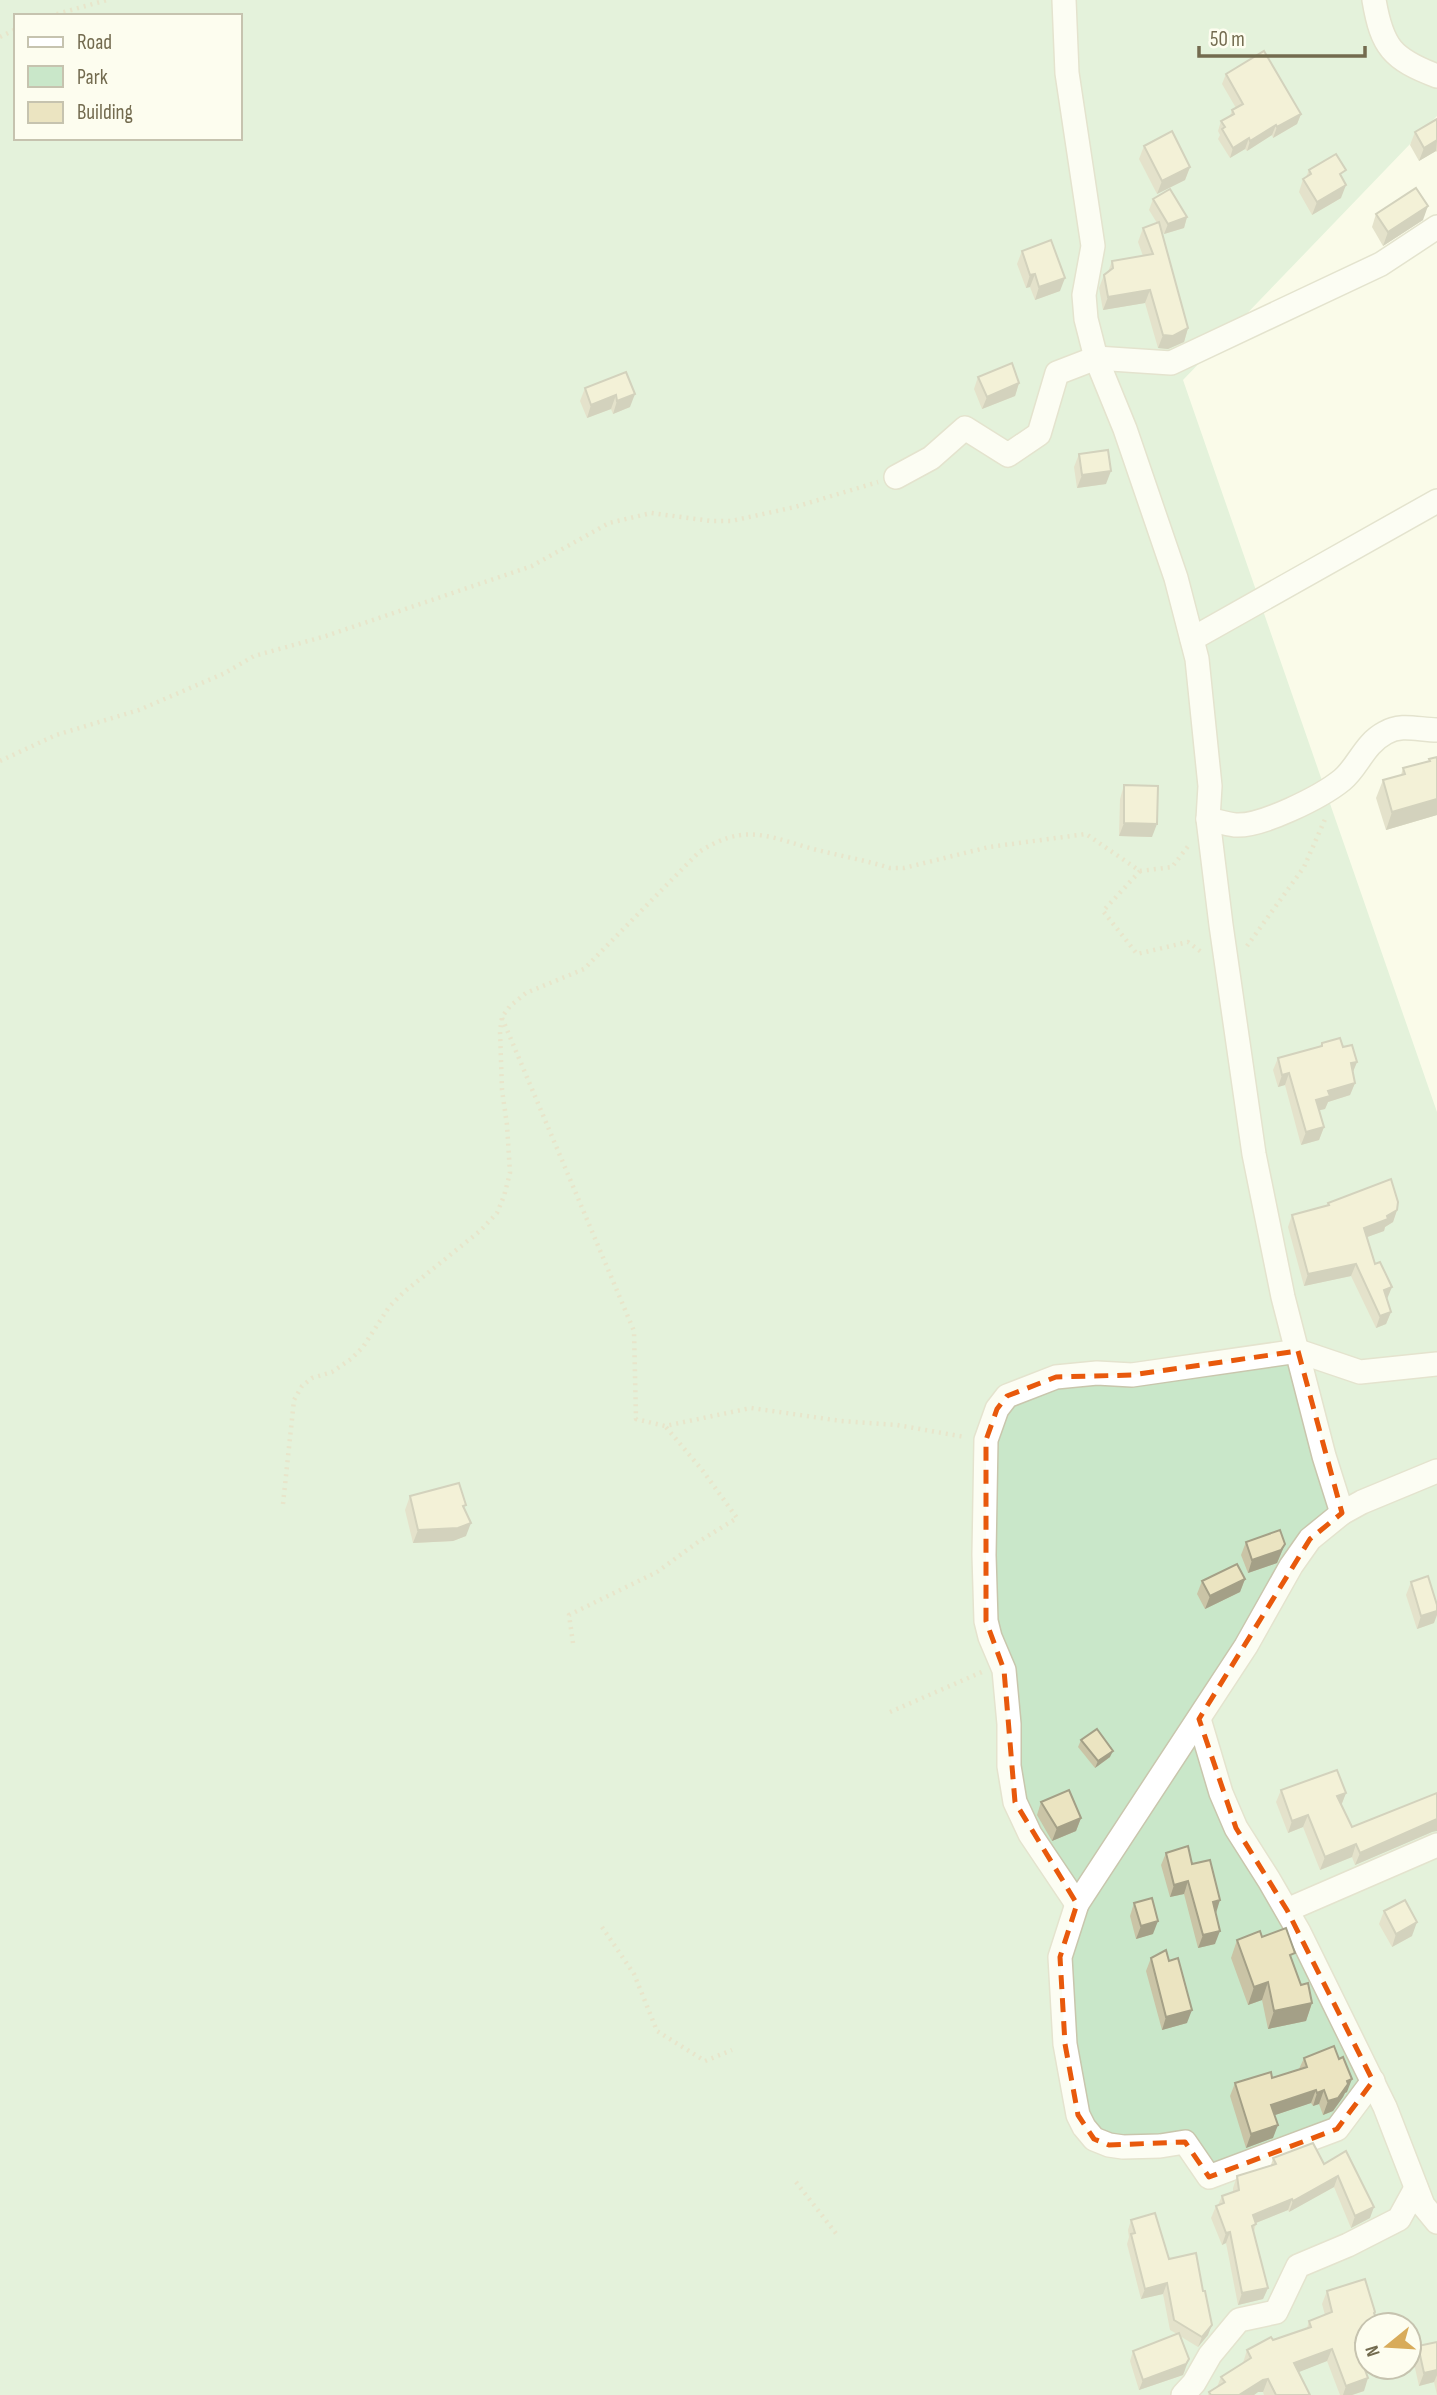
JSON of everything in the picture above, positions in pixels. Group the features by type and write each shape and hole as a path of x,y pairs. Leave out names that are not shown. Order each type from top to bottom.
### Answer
{"street":[{"path":"1064,0 1067,73 1093,246 1084,295 1086,319 1096,358 1125,429 1176,578 1197,659 1205,718 1210,786 1209,819 1221,925 1254,1154 1283,1297 1342,1513"},
{"path":"1374,0 1381,31 1394,54 1437,76"},
{"path":"896,477 931,458 965,428 1009,456 1039,434 1057,373 1096,358 1171,363 1381,264 1437,227"},
{"path":"1192,639 1437,501"},
{"path":"1209,819 1237,825 1264,820 1300,806 1343,779 1363,751 1384,733 1403,727 1437,730"},
{"path":"1077,1904 1030,1834 1015,1802 1009,1766 1009,1724 1003,1670 986,1621 986,1440 997,1409 1007,1396 1056,1377 1097,1373 1132,1375 1298,1351 1360,1372 1437,1364"},
{"path":"1373,2081 1337,2129 1209,2177 1185,2141 1160,2146 1109,2145 1094,2138 1078,2115 1065,2043 1060,1957 1077,1904 1247,1646 1310,1539 1342,1513 1362,1502 1437,1471"},
{"path":"1199,1719 1221,1793 1236,1828 1287,1910 1373,2081 1416,2188 1435,2221"},
{"path":"1287,1910 1437,1845"},
{"path":"1399,2219 1416,2188"},
{"path":"1183,2395 1194,2383 1210,2355 1239,2320 1276,2312 1298,2266 1399,2219 1435,2221"}],"path":[{"path":"57,14 107,0"},
{"path":"0,761 56,735 149,705 225,673 254,656 300,645 532,566 609,523 651,513 731,521 795,507 896,477"},
{"path":"283,1504 294,1400 302,1386 312,1378 332,1373 351,1359 363,1347 389,1307 416,1280 453,1255 481,1231 497,1213 505,1196 510,1172 502,1090 502,1017 510,1006 526,993 584,969 623,928 659,896 699,852 714,842 732,836 766,835 890,868 920,865 989,846 1086,834 1140,871 1172,867 1209,819"},
{"path":"502,1017 634,1331 636,1419 664,1426 751,1408 841,1421 897,1425 986,1440"},
{"path":"573,1643 569,1615 657,1572 737,1518 703,1471 664,1426"},
{"path":"890,1712 984,1672 1003,1670"},
{"path":"602,1927 634,1974 657,2031 705,2061 732,2050"},
{"path":"796,2182 838,2236"}],"highlighted area":[{"path":"1298,1351 1342,1513 1310,1539 1199,1719 1236,1828 1287,1910 1373,2081 1337,2129 1209,2177 1185,2142 1109,2145 1094,2139 1078,2115 1065,2044 1060,1957 1077,1904 1015,1802 1004,1670 986,1621 986,1440 997,1409 1007,1396 1056,1377 1132,1375"}],"green space":[{"path":"0,0 1437,0 1437,116 1183,380 1437,1112 1437,2395 0,2395"}],"building":[{"path":"1264,51 1301,114 1233,148 1222,129 1225,127 1221,121 1234,114 1232,110 1243,104 1226,74"},
{"path":"1437,119 1437,140 1424,148 1415,132"},
{"path":"1172,131 1190,167 1162,181 1144,146"},
{"path":"1336,154 1346,170 1340,174 1346,185 1317,202 1303,179 1311,174 1309,170"},
{"path":"1416,188 1428,206 1388,232 1376,214"},
{"path":"1170,189 1187,217 1168,224 1153,199"},
{"path":"1159,222 1188,328 1173,336 1163,335 1150,290 1108,297 1104,275 1113,268 1112,261 1153,254 1143,228"},
{"path":"1051,240 1065,278 1039,287 1035,274 1030,275 1022,251"},
{"path":"1012,363 1019,383 987,397 978,377"},
{"path":"626,372 635,394 617,401 616,395 591,405 585,388"},
{"path":"1108,450 1111,471 1082,475 1079,454"},
{"path":"1437,757 1437,799 1392,812 1383,780 1405,774 1403,768"},
{"path":"1124,785 1158,786 1157,824 1124,823"},
{"path":"1340,1038 1343,1047 1352,1045 1357,1062 1351,1063 1355,1083 1328,1091 1330,1096 1316,1100 1324,1127 1306,1132 1289,1073 1282,1075 1278,1058"},
{"path":"1391,1179 1398,1202 1397,1210 1387,1216 1388,1219 1364,1228 1375,1264 1380,1262 1392,1287 1384,1290 1391,1312 1380,1316 1356,1264 1308,1274 1292,1215 1329,1205 1328,1203"},
{"path":"459,1483 466,1505 463,1506 471,1523 458,1528 418,1530 410,1496"},
{"path":"1280,1530 1285,1544 1281,1550 1252,1560 1246,1542"},
{"path":"1237,1564 1245,1579 1210,1596 1202,1581"},
{"path":"1428,1576 1437,1611 1421,1616 1411,1582"},
{"path":"1097,1729 1113,1751 1098,1761 1081,1740"},
{"path":"1337,1770 1346,1793 1337,1796 1352,1827 1437,1793 1437,1819 1360,1853 1356,1844 1325,1857 1308,1815 1292,1821 1281,1790"},
{"path":"1069,1790 1081,1818 1057,1828 1041,1802"},
{"path":"1188,1846 1192,1864 1210,1860 1220,1900 1213,1902 1220,1931 1203,1935 1188,1881 1174,1885 1166,1853"},
{"path":"1152,1898 1158,1921 1141,1926 1134,1903"},
{"path":"1405,1900 1417,1922 1396,1934 1384,1911"},
{"path":"1286,1928 1295,1953 1290,1955 1301,1985 1308,1983 1312,2003 1274,2011 1268,1982 1254,1987 1237,1940 1260,1931 1262,1937"},
{"path":"1166,1950 1169,1961 1178,1958 1192,2010 1166,2017 1151,1958"},
{"path":"1334,2046 1339,2059 1343,2057 1352,2079 1347,2081 1348,2084 1338,2098 1328,2101 1324,2090 1317,2093 1316,2090 1271,2105 1278,2125 1251,2134 1235,2083 1271,2072 1272,2078 1307,2067 1304,2058"},
{"path":"1313,2143 1324,2164 1346,2151 1374,2207 1355,2216 1338,2176 1293,2201 1292,2199 1253,2215 1256,2224 1252,2226 1268,2288 1242,2293 1230,2232 1226,2233 1216,2206 1224,2203 1222,2196 1239,2190 1237,2176 1276,2164 1273,2158"},
{"path":"1155,2213 1169,2259 1196,2253 1212,2325 1202,2337 1174,2320 1167,2283 1145,2289 1131,2234 1135,2233 1131,2220"},
{"path":"1365,2279 1375,2311 1353,2311 1353,2381 1360,2381 1346,2386 1332,2349 1294,2363 1310,2395 1276,2395 1268,2379 1239,2395 1211,2395 1209,2392 1225,2382 1221,2377 1251,2358 1247,2350 1271,2337 1273,2340 1311,2327 1309,2321 1332,2312 1327,2291"},
{"path":"1179,2333 1189,2359 1186,2364 1143,2380 1133,2351"},
{"path":"1437,2342 1437,2370 1424,2373 1423,2345"}]}
